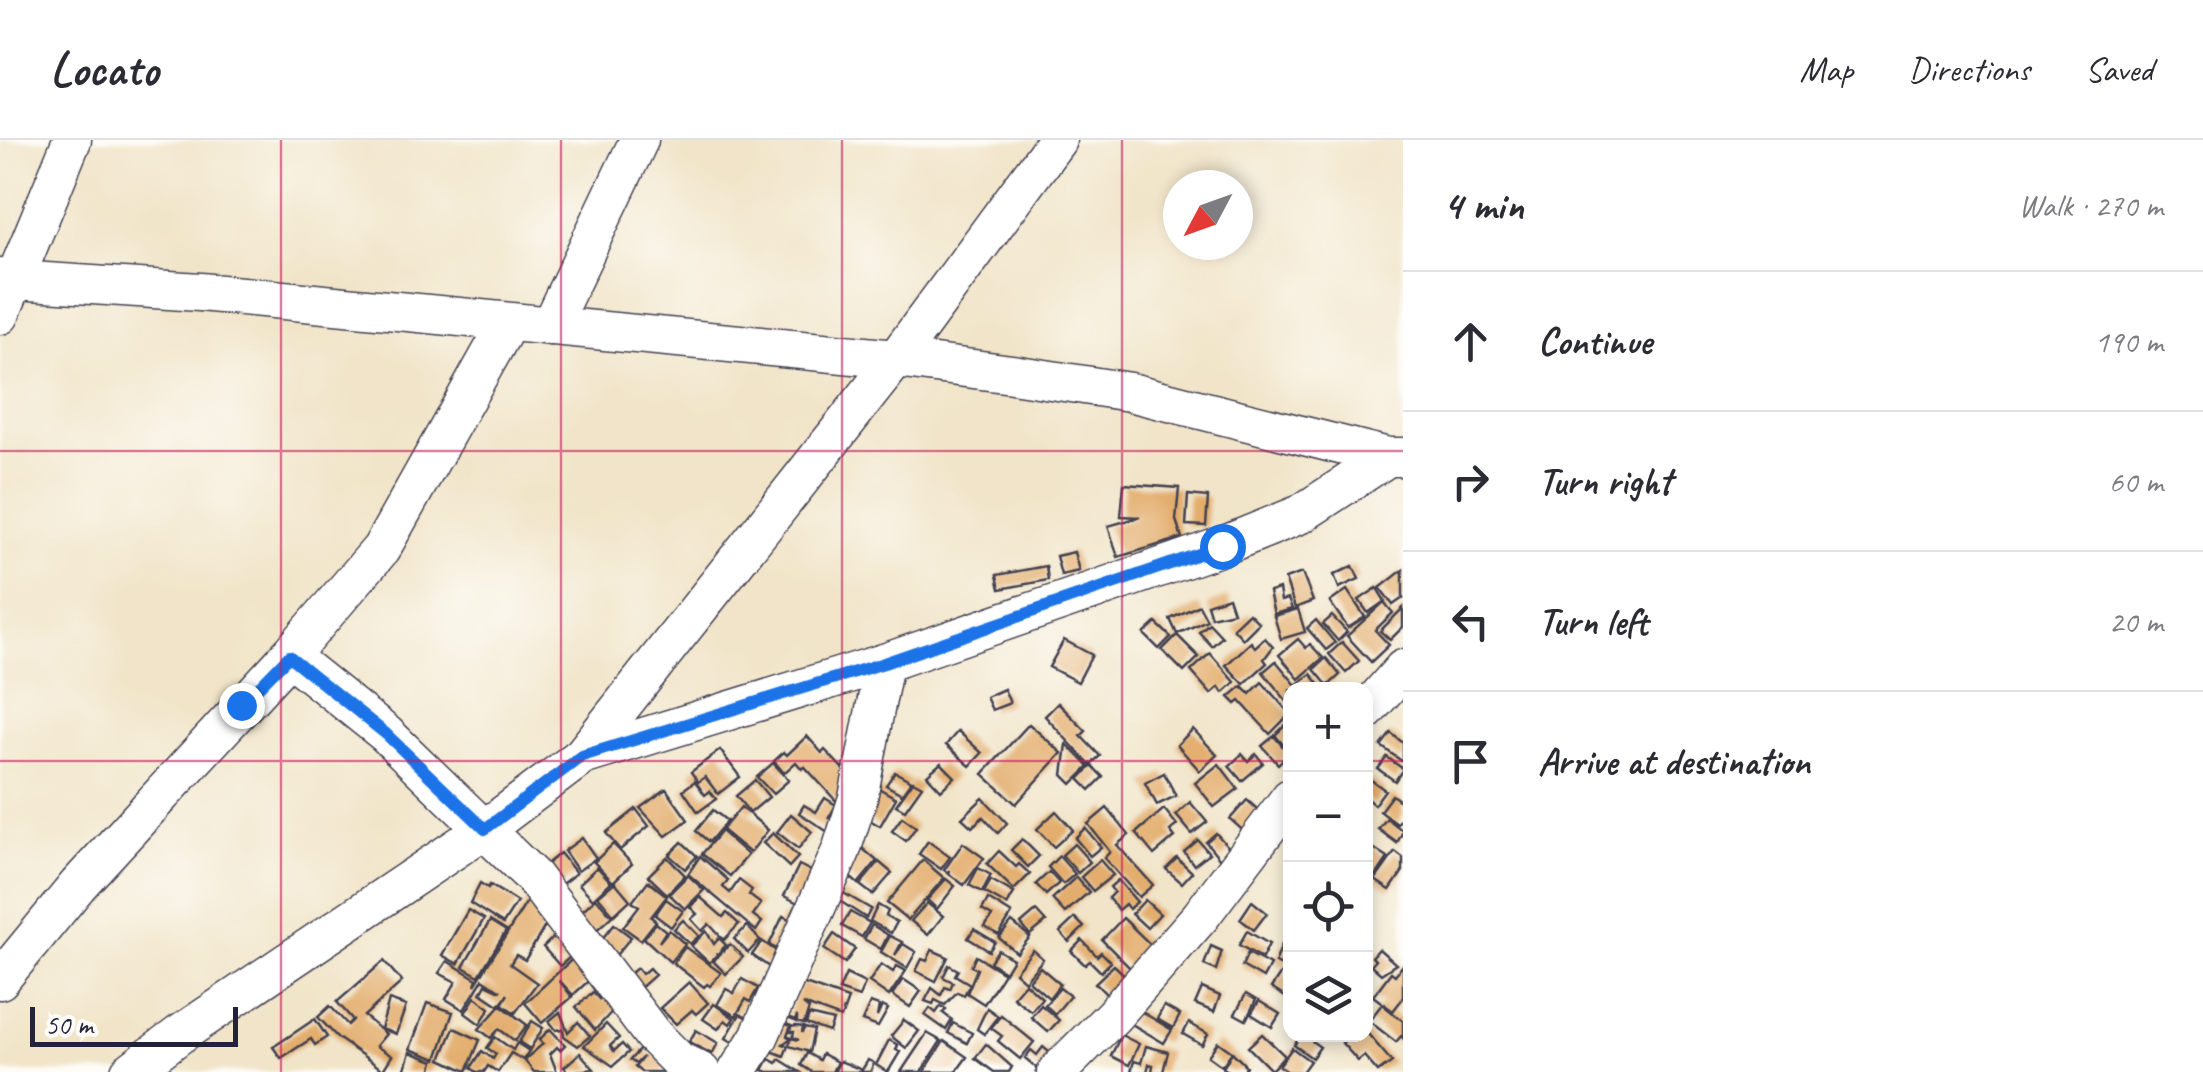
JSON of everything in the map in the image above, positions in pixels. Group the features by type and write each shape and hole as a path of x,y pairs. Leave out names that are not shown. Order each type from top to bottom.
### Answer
{"street":[{"path":"0,315 8,279 72,140"},
{"path":"550,326 639,140"},
{"path":"130,1072 485,829 582,756 896,359 1056,140"},
{"path":"8,279 200,292 896,359 1130,392 1395,457"},
{"path":"0,980 78,885 381,550 508,323"},
{"path":"582,756 884,663 1270,527 1302,514 1395,457"},
{"path":"289,656 386,734 533,877 662,1045 679,1061 701,1072"},
{"path":"737,1072 759,1037 841,851 858,798 884,663"},
{"path":"1373,703 1403,669"},
{"path":"1057,1072 1200,917 1283,807"}],"building":[{"path":"1124,484 1179,488 1176,520 1182,538 1118,557 1108,526 1140,517 1121,516"},
{"path":"1188,495 1208,497 1206,526 1186,525"},
{"path":"1074,552 1079,571 1061,575 1056,556"},
{"path":"1046,566 1048,580 1000,589 997,575"},
{"path":"1353,566 1359,579 1339,588 1334,575"},
{"path":"1403,570 1403,598 1393,605 1380,588"},
{"path":"1302,573 1313,601 1295,608 1285,579"},
{"path":"1377,588 1385,601 1368,613 1359,600"},
{"path":"1279,589 1281,601 1288,599 1292,609 1274,614 1269,592"},
{"path":"1347,590 1365,617 1348,628 1330,602"},
{"path":"1228,597 1233,612 1211,617 1207,604"},
{"path":"1384,602 1393,613 1375,630 1389,645 1371,662 1347,636"},
{"path":"1199,605 1207,620 1177,634 1170,619"},
{"path":"1403,608 1403,627 1390,640 1380,631"},
{"path":"1298,609 1305,632 1281,639 1274,616"},
{"path":"1249,613 1259,623 1243,639 1233,628"},
{"path":"1332,616 1347,632 1338,641 1323,624"},
{"path":"1316,620 1335,643 1326,650 1307,628"},
{"path":"1156,623 1171,637 1159,649 1144,634"},
{"path":"1209,623 1222,637 1212,646 1199,632"},
{"path":"1177,635 1199,657 1184,672 1162,650"},
{"path":"1265,638 1273,647 1264,659 1267,663 1244,684 1226,665 1251,642 1255,647"},
{"path":"1298,639 1306,648 1310,644 1323,658 1299,679 1279,655"},
{"path":"1064,640 1092,655 1078,682 1049,667"},
{"path":"1342,642 1359,661 1346,673 1329,654"},
{"path":"1210,653 1235,682 1223,693 1219,687 1211,694 1191,671"},
{"path":"1326,658 1340,675 1332,682 1325,682 1314,669"},
{"path":"1276,661 1294,682 1283,682 1283,696 1263,672"},
{"path":"1311,674 1318,682 1300,682"},
{"path":"1262,682 1283,706 1283,721 1270,734 1240,701 1236,704 1229,697 1242,686 1250,694"},
{"path":"1004,689 1010,703 992,710 986,697"},
{"path":"1058,703 1086,731 1081,736 1100,756 1090,765 1045,716"},
{"path":"1029,724 1062,753 1016,804 983,774"},
{"path":"1283,728 1283,745 1275,735"},
{"path":"1193,729 1217,755 1200,771 1177,745"},
{"path":"958,731 982,753 970,766 946,745"},
{"path":"1391,733 1403,743 1403,762 1381,746"},
{"path":"807,736 858,785 838,803 805,767 802,769 796,762 784,773 774,761 784,752 787,755"},
{"path":"1274,736 1283,747 1283,759 1278,764 1262,746"},
{"path":"1067,744 1089,767 1072,784 1063,775"},
{"path":"720,750 740,777 718,794 705,777 698,782 691,772"},
{"path":"1242,754 1248,761 1256,754 1263,763 1242,781 1229,766"},
{"path":"1387,757 1403,769 1395,781 1378,769"},
{"path":"773,763 789,780 773,794 757,777"},
{"path":"941,763 955,777 941,790 927,775"},
{"path":"1219,764 1238,789 1214,807 1195,783"},
{"path":"1092,766 1103,777 1090,790 1079,779"},
{"path":"895,772 911,781 902,794 886,785"},
{"path":"1164,773 1176,796 1157,805 1145,783"},
{"path":"755,780 769,797 750,813 736,796"},
{"path":"695,781 705,795 710,791 716,799 698,812 683,790"},
{"path":"913,781 922,786 905,810 896,805"},
{"path":"1373,781 1385,790 1373,804"},
{"path":"875,786 896,798 880,826 859,814"},
{"path":"666,789 688,820 666,836 640,808"},
{"path":"1392,795 1403,803 1403,816 1397,824 1380,811"},
{"path":"825,798 836,805 828,819 836,809 831,834 799,813 804,805 816,812"},
{"path":"983,798 1007,823 998,833 983,817 972,827 962,818"},
{"path":"1247,800 1266,817 1249,836 1230,819"},
{"path":"1190,802 1207,822 1192,834 1176,815"},
{"path":"741,807 768,830 750,853 722,830"},
{"path":"1107,808 1129,835 1117,845 1153,885 1139,897 1104,858 1110,852 1088,824"},
{"path":"636,809 649,826 620,850 606,833"},
{"path":"1164,809 1177,825 1170,831 1175,837 1154,855 1136,833"},
{"path":"713,810 727,821 709,842 696,831"},
{"path":"1056,811 1073,830 1054,847 1037,829"},
{"path":"791,814 812,832 798,849 777,832"},
{"path":"902,817 916,827 906,841 892,831"},
{"path":"1387,818 1403,831 1397,843 1378,829"},
{"path":"1085,828 1101,847 1090,856 1075,838"},
{"path":"721,831 748,855 730,876 702,854"},
{"path":"773,833 798,857 789,867 763,843"},
{"path":"1216,833 1231,850 1220,859 1206,842"},
{"path":"582,838 596,858 578,871 564,851"},
{"path":"1022,839 1039,856 1028,867 1011,850"},
{"path":"1198,840 1209,853 1194,865 1184,852"},
{"path":"928,841 950,857 941,869 919,854"},
{"path":"682,842 697,856 685,869 669,855"},
{"path":"963,843 984,858 964,885 949,874 950,870 944,870"},
{"path":"613,844 632,864 613,882 594,862"},
{"path":"1074,844 1090,862 1078,873 1062,855"},
{"path":"862,848 877,861 858,884 843,871"},
{"path":"1373,848 1388,858 1376,876 1373,874"},
{"path":"999,851 1030,874 1014,890 987,864"},
{"path":"1395,852 1403,858 1403,871 1390,890 1375,880"},
{"path":"560,853 576,873 553,891 537,872"},
{"path":"700,856 728,880 723,887 730,893 739,880 752,890 749,895 761,904 753,915 762,922 756,931 688,874"},
{"path":"1059,856 1075,874 1063,884 1048,867"},
{"path":"667,857 685,875 667,894 648,876"},
{"path":"1177,858 1192,872 1182,883 1166,869"},
{"path":"923,860 944,878 908,920 887,903"},
{"path":"1100,860 1113,875 1093,891 1081,877"},
{"path":"879,862 892,873 873,895 860,885"},
{"path":"799,865 823,877 808,908 784,896"},
{"path":"597,867 611,882 593,899 579,884"},
{"path":"978,868 991,875 982,892 969,885"},
{"path":"1049,872 1059,883 1046,895 1036,884"},
{"path":"688,875 704,890 685,909 669,894"},
{"path":"1076,877 1089,892 1065,913 1052,899"},
{"path":"946,879 955,886 937,909 927,900"},
{"path":"991,880 1014,893 1007,905 984,892"},
{"path":"1118,880 1137,902 1129,909 1125,904 1118,910 1108,898 1114,892 1110,887"},
{"path":"648,881 667,896 651,917 656,921 641,940 623,927 639,906 632,902"},
{"path":"615,882 630,900 614,915 598,896"},
{"path":"480,883 517,902 503,924 470,903"},
{"path":"534,890 547,923 525,960 516,955 510,964 537,983 515,1013 502,1004 508,994 499,1005 481,993 486,984 501,991 483,979 464,1010 446,999 456,982 439,973 447,961 477,979 475,985"},
{"path":"840,891 871,909 866,918 835,898"},
{"path":"700,897 723,917 727,913 739,924 724,940 709,924 702,931 691,919 697,914 690,907"},
{"path":"596,898 612,916 591,935 575,917"},
{"path":"666,899 683,911 671,927 655,915"},
{"path":"988,899 1012,914 999,935 985,927 992,916 982,910"},
{"path":"1145,900 1160,914 1147,928 1132,914"},
{"path":"1252,901 1267,913 1254,930 1240,919"},
{"path":"927,903 943,916 928,935 911,921"},
{"path":"878,905 897,922 891,933 870,921"},
{"path":"468,910 484,919 458,964 442,955"},
{"path":"1036,911 1046,922 1030,935 1021,924"},
{"path":"850,912 870,923 862,937 842,926"},
{"path":"783,916 800,924 785,953 769,945"},
{"path":"1075,918 1084,927 1069,942 1060,932"},
{"path":"1123,918 1153,947 1131,969 1102,940"},
{"path":"683,920 699,936 690,944 674,929"},
{"path":"490,921 506,931 479,976 463,967"},
{"path":"1012,922 1030,937 1017,953 999,938"},
{"path":"656,923 666,931 659,942 669,930 685,944 670,962 644,938"},
{"path":"614,924 631,937 613,959 597,945"},
{"path":"872,925 888,935 881,949 864,939"},
{"path":"747,926 760,940 748,953 734,939"},
{"path":"974,929 995,942 989,951 968,938"},
{"path":"561,930 579,949 560,966 543,947"},
{"path":"706,931 714,944 719,938 726,945 709,963 691,946"},
{"path":"1247,931 1269,944 1262,958 1239,945"},
{"path":"834,934 855,949 845,963 824,949"},
{"path":"890,936 902,942 895,955 903,944 916,952 907,968 881,952"},
{"path":"1082,940 1097,956 1101,952 1111,962 1101,972 1090,961 1085,965 1071,951"},
{"path":"762,941 779,953 769,967 752,955"},
{"path":"1283,942 1283,966 1275,963"},
{"path":"730,944 743,957 726,974 713,961"},
{"path":"1211,946 1222,951 1216,970 1204,965"},
{"path":"685,947 721,973 710,986 704,987 673,963"},
{"path":"1379,949 1396,964 1381,974 1373,967 1373,956"},
{"path":"582,950 595,975 573,995 559,980 572,997 542,1023 525,1003"},
{"path":"932,950 948,957 936,981 916,971"},
{"path":"998,950 1013,959 1005,972 990,962"},
{"path":"1033,950 1043,959 1025,981 1015,972"},
{"path":"1248,953 1270,965 1263,978 1242,966"},
{"path":"976,956 1004,973 984,1004 967,993 977,969 971,966"},
{"path":"384,961 402,982 364,1016 386,1034 376,1046 392,1056 383,1070 338,1038 318,1017 330,1006 348,1025 353,1020 337,1002"},
{"path":"881,964 893,972 897,966 906,971 889,996 869,982"},
{"path":"949,965 958,970 955,975 970,984 964,995 957,992 945,1005 925,1001 932,988 941,995 945,987 950,989 953,982 943,977"},
{"path":"1114,965 1130,980 1111,999 1095,983"},
{"path":"1403,965 1403,998 1393,1011 1373,996 1391,972 1395,975"},
{"path":"1040,967 1060,984 1049,998 1029,981"},
{"path":"637,968 642,974 649,968 655,975 638,990 626,977"},
{"path":"1281,973 1283,974 1283,996 1271,988"},
{"path":"846,974 865,983 859,997 839,990"},
{"path":"742,979 758,988 736,1016 717,1005 726,989 734,993"},
{"path":"903,979 921,991 910,1007 892,995"},
{"path":"689,982 708,1003 676,1024 660,1008"},
{"path":"802,983 848,999 841,1018 803,1004 809,1009 804,1024 797,1022 797,1016 795,1021 787,1018"},
{"path":"1025,983 1042,998 1031,1011 1013,997"},
{"path":"1060,988 1070,996 1055,1014 1045,1005"},
{"path":"1202,988 1220,996 1214,1012 1195,1004"},
{"path":"593,992 599,999 618,1005 595,1030 576,1007"},
{"path":"1246,994 1256,1000 1246,1020 1235,1014"},
{"path":"475,997 490,1008 480,1024 465,1013"},
{"path":"389,1000 406,1006 396,1034 381,1029"},
{"path":"1259,1001 1280,1014 1272,1027 1251,1014"},
{"path":"427,1003 453,1012 437,1059 410,1049"},
{"path":"870,1003 879,1006 877,1017 882,1006 888,1009 878,1027 862,1021"},
{"path":"714,1004 734,1018 730,1024 725,1020 718,1029 703,1019"},
{"path":"1382,1004 1403,1021 1403,1038 1396,1042 1373,1024 1373,1016"},
{"path":"501,1005 527,1025 515,1041 499,1029 491,1038 479,1029"},
{"path":"1041,1005 1059,1020 1048,1032 1031,1017"},
{"path":"941,1006 952,1020 946,1030 925,1015 930,1008 936,1013"},
{"path":"1164,1006 1180,1015 1173,1028 1157,1019"},
{"path":"987,1008 998,1016 984,1034 977,1029"},
{"path":"1137,1009 1172,1030 1164,1043 1130,1023"},
{"path":"560,1012 568,1032 578,1022 590,1036 578,1046 564,1036 563,1029 556,1030 549,1021"},
{"path":"740,1014 758,1024 744,1049 726,1038"},
{"path":"809,1015 833,1021 829,1032 806,1024"},
{"path":"1001,1015 1034,1042 1020,1059 998,1041 1002,1036 991,1028"},
{"path":"315,1019 327,1037 315,1045 311,1039 281,1058 273,1047"},
{"path":"904,1020 919,1031 906,1048 891,1036"},
{"path":"532,1021 543,1028 530,1049 519,1042"},
{"path":"781,1022 791,1026 787,1036 791,1038 783,1044 788,1046 784,1056 769,1050"},
{"path":"953,1023 972,1033 967,1043 948,1033"},
{"path":"1189,1023 1208,1034 1202,1045 1183,1034"},
{"path":"606,1024 619,1038 610,1046 614,1051 622,1044 629,1052 613,1066 584,1046"},
{"path":"796,1026 803,1027 802,1033 804,1028 814,1030 809,1052 789,1046 791,1038 799,1040 790,1032"},
{"path":"454,1028 480,1040 467,1071 441,1059"},
{"path":"550,1029 565,1045 550,1054 557,1072 534,1072 524,1060 543,1044 539,1040"},
{"path":"696,1030 718,1043 712,1054 689,1042"},
{"path":"927,1033 941,1041 921,1072 901,1072"},
{"path":"1262,1034 1285,1056 1271,1070 1248,1047"},
{"path":"1121,1035 1139,1044 1129,1065 1111,1056"},
{"path":"495,1037 513,1050 517,1043 529,1051 523,1060 511,1053 498,1072 488,1066 484,1072 477,1072 471,1068 482,1051 493,1059 496,1054 487,1048"},
{"path":"889,1040 898,1045 896,1050 900,1052 888,1072 876,1065"},
{"path":"1373,1040 1392,1062 1378,1072 1364,1056 1358,1061 1342,1043"},
{"path":"944,1041 967,1057 956,1072 924,1072"},
{"path":"1218,1042 1232,1052 1222,1066 1208,1056"},
{"path":"1313,1042 1320,1047 1312,1058 1294,1045"},
{"path":"986,1044 1012,1067 1009,1072 994,1072 975,1058"},
{"path":"1146,1046 1168,1052 1163,1072 1152,1072 1153,1065 1149,1064 1147,1072 1131,1072 1134,1061 1141,1063"},
{"path":"642,1047 667,1065 661,1072 641,1072 635,1067 643,1057 636,1064 630,1060"},
{"path":"1043,1047 1056,1058 1045,1072 1036,1072 1038,1069 1025,1058 1031,1050 1037,1055"},
{"path":"1292,1048 1310,1061 1302,1072 1288,1072 1279,1066"},
{"path":"410,1052 434,1061 431,1072 404,1072"},
{"path":"1232,1052 1246,1066 1243,1072 1223,1068"},
{"path":"580,1053 594,1069 568,1072 564,1067"},
{"path":"807,1053 819,1060 822,1054 837,1062 832,1072 812,1072 801,1065"},
{"path":"769,1059 777,1063 779,1059 800,1072 763,1070"},
{"path":"868,1060 874,1063 870,1072 834,1072 840,1061 862,1070"}],"route":[{"path":"241,705 289,656 386,734 485,829 582,756 884,663 1222,546"}]}
